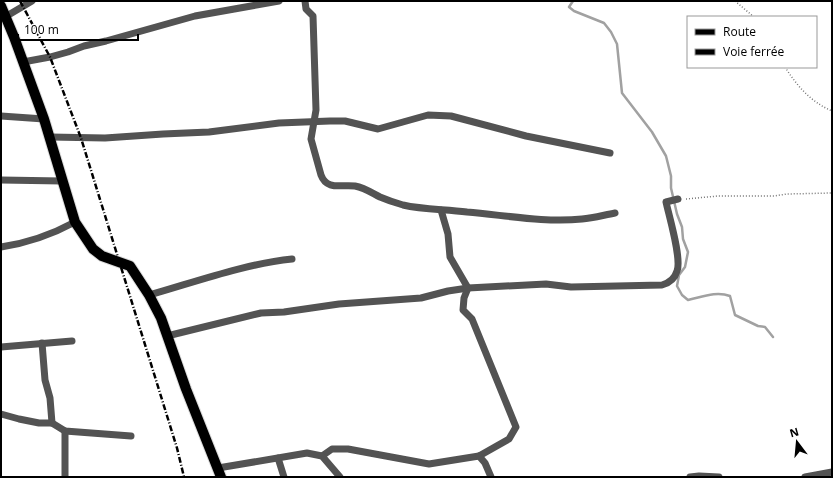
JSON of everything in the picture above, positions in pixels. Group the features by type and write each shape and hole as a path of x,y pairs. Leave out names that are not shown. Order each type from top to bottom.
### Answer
{"main road":[{"path":"1,6 3,17 23,62 44,119 75,222 93,249 102,256 130,266 149,295 161,318 186,389 220,473"}],"street":[{"path":"3,17 32,1"},
{"path":"23,62 50,57 84,46 195,16 279,1"},
{"path":"304,1 306,9 313,16 316,110 311,139 323,181 330,185 355,186 402,205 441,210 560,220 582,219 615,213"},
{"path":"50,137 105,138 209,132 279,123 344,121 378,130 428,115 451,116 526,136 610,154"},
{"path":"1,116 44,119"},
{"path":"1,180 62,181"},
{"path":"167,336 261,313 284,312 339,304 421,298 448,291 468,288 546,284 571,287 662,285 669,283 678,270 677,249 666,202 678,199"},
{"path":"441,210 448,234 450,256 468,288"},
{"path":"1,247 54,234 75,222"},
{"path":"149,295 212,276 273,261 292,259"},
{"path":"322,456 332,449 348,449 429,464 479,456 509,439 516,427 472,319 463,310 464,298 468,288"},
{"path":"1,347 72,340"},
{"path":"42,343 45,380 50,398 52,423"},
{"path":"1,414 19,420 52,423 65,431 131,436"},
{"path":"65,431 65,477"},
{"path":"220,473 278,458 307,453 322,456 340,477"},
{"path":"479,456 485,463 491,477"},
{"path":"278,458 284,477"},
{"path":"805,477 829,474"},
{"path":"690,477 719,477"}],"path":[{"path":"735,1 753,16"},
{"path":"786,68 805,93 832,111"},
{"path":"678,199 718,196 774,196 786,194 832,193"}],"waterway":[{"path":"573,1 569,7 574,11 604,23 611,32 617,44 622,93 652,132 666,156 671,176 671,188 677,214 682,227 683,239 688,252 685,267 679,275 677,286 682,295 688,300 714,294 730,296 735,315 758,326 765,327 773,337"}],"railway":[{"path":"20,1 50,57 81,138 177,448 184,477"}]}
